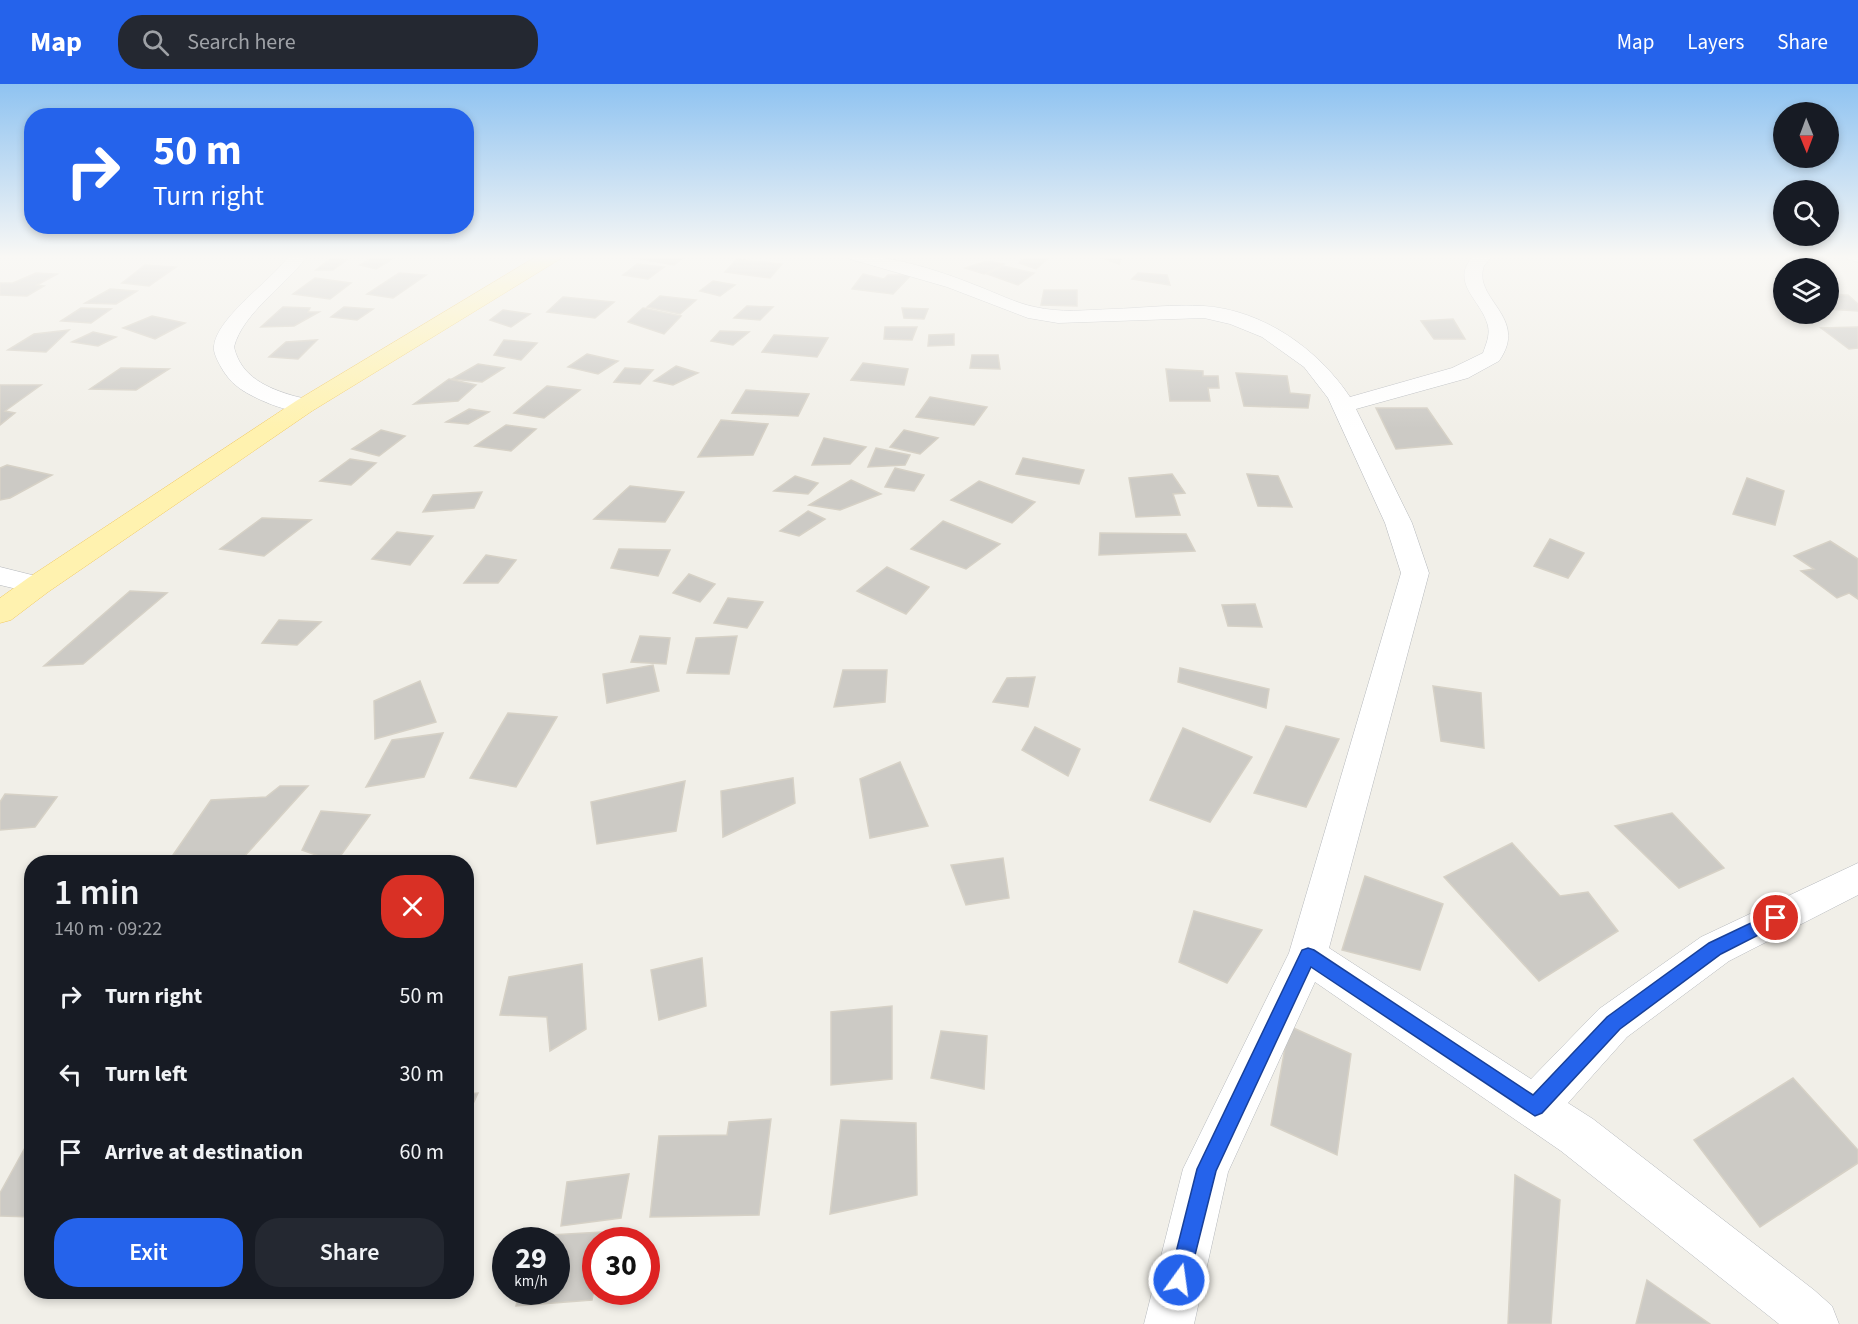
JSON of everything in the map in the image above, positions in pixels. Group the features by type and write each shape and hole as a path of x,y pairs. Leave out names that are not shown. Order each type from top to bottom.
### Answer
{"main road":[{"path":"0,613 304,406 458,313"}],"street":[{"path":"246,313 229,332 224,348 233,372 255,390 304,406"},
{"path":"1033,313 1058,317 1179,313"},
{"path":"1169,1324 1206,1169 1308,955 1415,573 1410,550 1401,528 1343,406 1322,375 1292,348 1244,321 1210,313"},
{"path":"1343,406 1460,373 1492,357 1499,338 1498,325 1491,313"},
{"path":"0,576 38,585"},
{"path":"1535,1107 1613,1023 1715,949 1858,878"},
{"path":"1308,955 1577,1135 1797,1307 1814,1324"}],"building":[{"path":"74,313 105,313 91,323 61,321"},
{"path":"277,313 317,313 294,326 261,327"},
{"path":"336,313 367,313 357,320 331,317"},
{"path":"499,313 530,314 511,327 490,320"},
{"path":"554,313 601,313 595,318"},
{"path":"638,313 666,313 681,316 664,334 628,322"},
{"path":"740,313 767,313 760,320 734,318"},
{"path":"903,313 926,313 924,319 904,318"},
{"path":"152,316 185,323 155,339 123,328"},
{"path":"1453,319 1465,339 1434,339 1421,321"},
{"path":"885,327 917,327 912,340 884,339"},
{"path":"1858,327 1858,348 1849,349 1821,328"},
{"path":"69,330 46,352 8,350 34,334"},
{"path":"720,331 749,332 733,345 711,341"},
{"path":"93,332 116,337 98,346 72,342"},
{"path":"954,334 954,345 928,346 929,335"},
{"path":"774,335 828,338 817,357 762,352"},
{"path":"317,340 298,359 269,357 286,342"},
{"path":"504,340 537,343 521,360 494,355"},
{"path":"587,354 618,361 598,374 568,367"},
{"path":"972,355 998,355 1000,369 970,368"},
{"path":"863,363 908,369 904,385 851,380"},
{"path":"478,364 504,368 482,382 452,379"},
{"path":"676,366 698,373 673,385 654,381"},
{"path":"121,368 169,369 136,390 90,389"},
{"path":"625,368 653,370 640,384 614,382"},
{"path":"1166,369 1203,371 1203,376 1218,376 1219,388 1208,388 1210,401 1170,401"},
{"path":"1236,373 1287,376 1290,393 1310,395 1308,408 1244,406"},
{"path":"449,379 476,385 458,401 414,404"},
{"path":"0,385 41,385 5,411 15,413 0,425"},
{"path":"547,386 580,390 544,418 514,413"},
{"path":"746,390 809,394 798,416 732,413"},
{"path":"930,397 987,407 974,425 916,417"},
{"path":"1376,408 1427,408 1452,444 1396,449"},
{"path":"469,409 489,412 468,424 446,422"},
{"path":"721,420 768,424 753,455 698,457"},
{"path":"506,425 536,429 511,451 475,446"},
{"path":"381,430 405,436 379,456 352,449"},
{"path":"904,430 938,438 920,454 890,447"},
{"path":"824,438 866,447 850,464 812,465"},
{"path":"876,448 910,455 905,465 868,467"},
{"path":"1023,458 1084,470 1079,484 1016,474"},
{"path":"350,459 376,463 351,485 320,481"},
{"path":"7,465 52,475 10,498 0,500 0,468"},
{"path":"895,468 924,475 914,491 885,487"},
{"path":"1172,474 1185,493 1173,494 1180,515 1136,517 1129,478"},
{"path":"1247,474 1278,476 1292,507 1258,506"},
{"path":"795,476 818,483 808,494 774,491"},
{"path":"1747,478 1784,491 1775,525 1733,514"},
{"path":"851,480 881,494 840,510 809,505"},
{"path":"979,481 1035,502 1012,523 951,500"},
{"path":"630,486 684,492 665,522 594,519"},
{"path":"482,492 474,508 423,512 433,495"},
{"path":"808,511 825,519 799,536 780,531"},
{"path":"262,518 311,520 264,556 220,549"},
{"path":"943,521 1000,544 966,569 911,549"},
{"path":"397,532 433,536 410,565 372,559"},
{"path":"1100,533 1186,534 1195,551 1099,555"},
{"path":"1550,539 1584,553 1568,578 1534,566"},
{"path":"1830,541 1858,559 1858,599 1849,593 1837,598 1801,571 1814,569 1794,556"},
{"path":"619,549 670,550 658,576 611,568"},
{"path":"486,555 516,560 498,583 464,583"},
{"path":"887,567 929,587 906,614 857,591"},
{"path":"689,574 715,584 700,602 673,593"},
{"path":"130,591 167,593 83,664 44,666"},
{"path":"728,598 763,602 747,628 714,623"},
{"path":"1255,604 1262,627 1228,626 1222,605"},
{"path":"279,620 321,622 297,645 262,643"},
{"path":"640,636 670,638 666,664 631,662"},
{"path":"737,636 729,674 687,673 696,638"},
{"path":"653,665 659,691 607,703 603,674"},
{"path":"1180,668 1269,689 1266,708 1178,682"},
{"path":"843,670 887,670 885,702 834,707"},
{"path":"1035,677 1028,707 993,702 1007,678"},
{"path":"420,681 436,722 375,739 374,701"},
{"path":"1433,686 1481,693 1484,748 1441,741"},
{"path":"508,713 557,717 516,787 470,778"},
{"path":"1286,726 1339,739 1306,807 1254,793"},
{"path":"1035,727 1080,749 1068,776 1022,750"},
{"path":"1183,728 1252,757 1210,822 1150,800"},
{"path":"443,733 424,777 366,787 392,740"},
{"path":"900,762 928,826 870,838 860,779"},
{"path":"793,778 795,803 723,837 721,791"},
{"path":"685,781 676,831 597,844 591,802"},
{"path":"280,786 308,786 246,855 173,855 211,800 266,797"},
{"path":"5,794 57,797 35,827 0,830 0,802"},
{"path":"321,811 370,815 341,855 316,855 302,850"},
{"path":"1672,813 1724,868 1679,888 1615,826"},
{"path":"1512,843 1560,896 1588,892 1618,931 1539,981 1444,877"},
{"path":"1003,858 1009,898 966,905 951,865"},
{"path":"1365,876 1443,904 1420,970 1342,950"},
{"path":"1194,911 1262,930 1227,983 1179,962"},
{"path":"702,958 706,1006 659,1020 651,970"},
{"path":"582,964 586,1029 550,1051 547,1017 500,1015 509,977"},
{"path":"892,1006 892,1079 831,1085 831,1012"},
{"path":"1289,1026 1351,1054 1337,1155 1271,1125"},
{"path":"941,1031 987,1036 984,1089 931,1078"},
{"path":"1793,1078 1858,1150 1858,1163 1760,1227 1694,1140"},
{"path":"771,1119 759,1215 650,1217 659,1136 727,1135 729,1122"},
{"path":"841,1120 916,1123 917,1195 830,1214"},
{"path":"24,1150 24,1217 0,1216 0,1193"},
{"path":"629,1174 621,1218 561,1226 567,1182"},
{"path":"1515,1175 1560,1200 1551,1324 1508,1324"},
{"path":"582,1233 582,1301 570,1302 570,1234"},
{"path":"1647,1280 1710,1324 1636,1324"}],"route":[{"path":"1179,1280 1206,1169 1308,955 1535,1107 1613,1023 1715,949 1776,918"}]}
